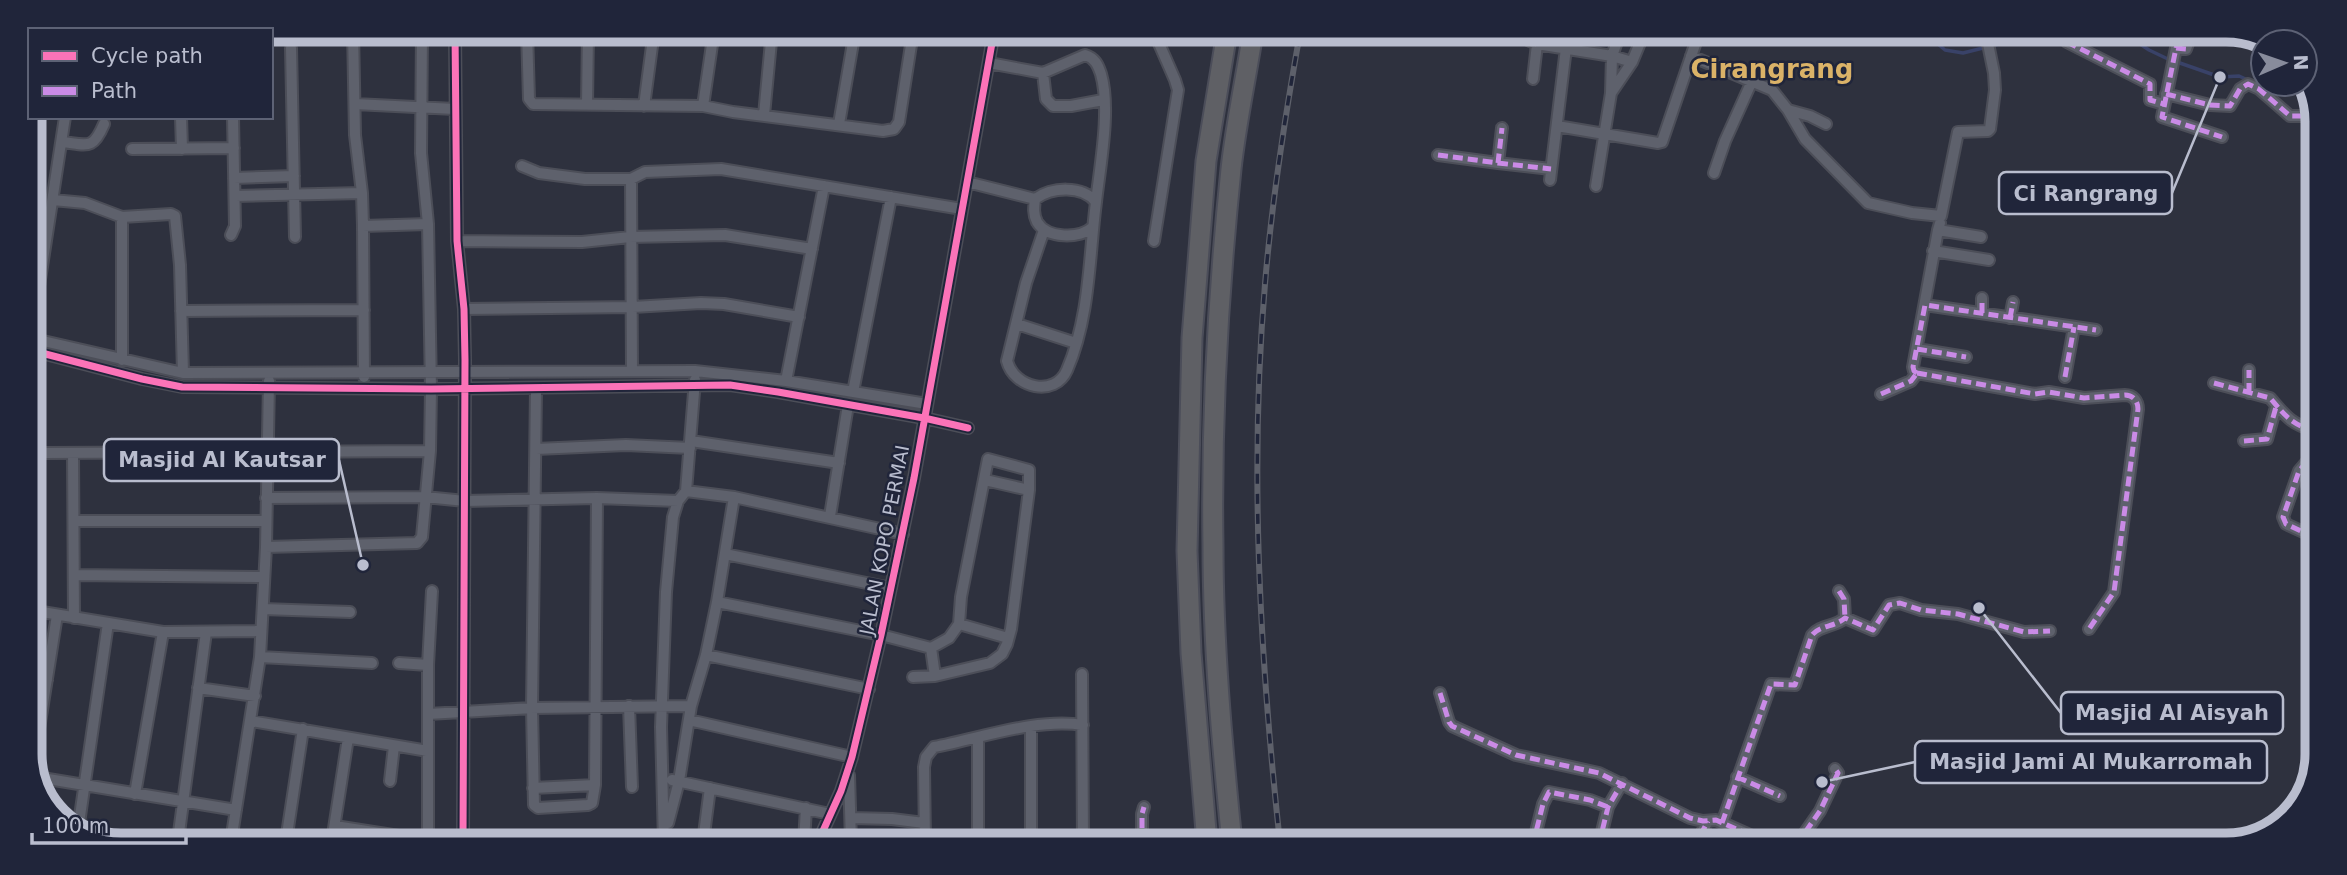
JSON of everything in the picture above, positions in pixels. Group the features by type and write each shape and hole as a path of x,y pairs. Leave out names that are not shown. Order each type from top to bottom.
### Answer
{"highway":[{"path":"1207,833 1191,653 1187,551 1192,338 1206,161 1225,42"},
{"path":"1230,833 1222,747 1214,598 1217,339 1231,167 1251,42"}],"street":[{"path":"353,42 355,135 362,193 364,381"},
{"path":"266,547 417,543 422,537 430,451 430,380 428,224 421,153 422,42"},
{"path":"455,42 457,241 464,309 465,380 463,833"},
{"path":"527,42 529,101 533,104 703,106 883,131 891,130 899,122 911,42"},
{"path":"587,105 588,42"},
{"path":"644,106 653,42"},
{"path":"703,106 712,42"},
{"path":"764,115 771,42"},
{"path":"839,124 853,42"},
{"name":"JALAN KOPO PERMAI","path":"822,833 841,791 850,762 903,534 993,42"},
{"path":"1154,241 1178,90 1158,42"},
{"path":"1530,42 1632,62"},
{"path":"1597,186 1611,93 1612,56 1617,42"},
{"path":"1611,93 1632,62 1640,42"},
{"path":"1556,126 1662,142 1696,42"},
{"path":"1988,42 1995,90 1989,131 1958,132 1933,251 1913,369 1917,373 2035,394 2049,392 2084,398 2125,394 2137,402 2114,592 2089,629"},
{"path":"2067,42 2150,84 2150,100 2165,99 2230,106 2242,87 2249,84 2259,89 2290,116 2305,116"},
{"path":"2188,42 2186,49 2176,48 2162,117 2222,137"},
{"path":"1533,79 1538,44"},
{"path":"290,48 295,237"},
{"path":"1438,155 1498,163 1551,175 1566,48"},
{"path":"989,63 1044,73 1083,55 1091,57 1097,63 1101,74 1104,138 1090,266 1076,343 1067,371 1060,382 1051,387 1035,386 1017,377 1008,367 1007,356 1026,283 1044,230"},
{"path":"1691,56 1772,90 1805,139 1868,202 1912,213 1941,216"},
{"path":"1044,73 1046,99 1054,106 1103,100"},
{"path":"1714,173 1752,81"},
{"path":"355,104 455,109"},
{"path":"1788,110 1826,124"},
{"path":"42,270 65,119"},
{"path":"181,119 182,149"},
{"path":"232,236 235,229 233,119"},
{"path":"62,142 93,144 104,124"},
{"path":"1498,163 1502,128"},
{"path":"132,149 233,148"},
{"path":"522,166 543,174 584,179 631,179 645,172 721,169 962,209"},
{"path":"234,178 294,176"},
{"path":"631,179 632,371"},
{"path":"967,181 1035,199 1045,193 1074,190 1089,194 1096,202"},
{"path":"786,382 824,186"},
{"path":"235,196 362,193"},
{"path":"853,392 891,197"},
{"path":"1035,199 1034,211 1044,230 1061,235 1078,235 1087,233 1093,227"},
{"path":"53,201 85,203 122,217 171,214 177,219 183,373"},
{"path":"122,217 122,360"},
{"path":"363,226 428,224"},
{"path":"1938,230 1981,237"},
{"path":"457,241 582,242 630,237 725,235 812,249"},
{"path":"1933,251 1989,260"},
{"path":"1982,298 1982,313"},
{"path":"2010,318 2013,302"},
{"path":"464,309 724,304 799,317"},
{"path":"1925,305 2096,330"},
{"path":"181,311 364,310"},
{"path":"1017,324 1076,343"},
{"path":"2065,377 2074,327"},
{"path":"42,341 183,373 269,380 465,380 632,371 695,378 848,405 925,411"},
{"path":"1917,349 1966,357"},
{"path":"42,353 182,387 269,380"},
{"path":"2249,370 2249,393"},
{"path":"1881,394 1911,381 1917,373"},
{"path":"364,381 465,380 536,387 695,378 786,382 853,392 925,411 968,428"},
{"path":"664,833 662,706 666,592 672,527 678,501 686,491 695,378"},
{"path":"232,833 260,657 267,521 269,380"},
{"path":"2214,383 2270,398 2290,420 2305,426"},
{"path":"536,387 532,708 535,806 591,804 595,785 597,498"},
{"path":"830,516 848,405"},
{"path":"2244,441 2267,439 2276,407"},
{"path":"536,449 691,444 839,463"},
{"path":"42,452 430,451"},
{"path":"72,453 74,618"},
{"path":"718,602 881,635 931,648 950,638 959,624 961,597 988,459 1029,470 1029,489 1009,638 1002,654 990,663 935,676 913,677"},
{"path":"2305,464 2297,474 2283,517 2286,524 2305,533"},
{"path":"985,480 1029,489"},
{"path":"686,491 734,497 830,516 903,534"},
{"path":"266,498 425,497 465,501 597,498 678,501"},
{"path":"666,833 679,781 691,706 718,602 734,497"},
{"path":"74,521 267,521"},
{"path":"726,554 891,588"},
{"path":"74,575 263,577"},
{"path":"428,833 428,665 432,591"},
{"path":"1839,591 1844,599 1845,618"},
{"path":"1845,618 1873,630 1889,605 1900,603 1921,610 1958,614 2024,632 2050,631"},
{"path":"262,609 350,612"},
{"path":"42,612 163,632 261,631"},
{"path":"42,702 57,615"},
{"path":"1722,823 1771,684 1796,685 1812,635 1816,630 1845,618"},
{"path":"79,821 108,623"},
{"path":"959,624 1009,638"},
{"path":"135,794 163,632"},
{"path":"179,833 206,632"},
{"path":"931,648 935,676"},
{"path":"706,655 869,689"},
{"path":"260,657 372,663"},
{"path":"399,663 428,665"},
{"path":"1082,674 1083,833"},
{"path":"42,679 47,680"},
{"path":"198,688 255,696"},
{"path":"1440,693 1449,722 1459,729 1516,755 1600,773 1707,824"},
{"path":"629,706 632,787"},
{"path":"428,714 532,708 691,706"},
{"path":"689,720 850,762 851,833"},
{"path":"251,721 428,751"},
{"path":"925,833 924,767 929,751 934,747 1031,726 1066,722 1083,725"},
{"path":"1031,726 1031,833"},
{"path":"287,833 303,729"},
{"path":"334,833 348,738"},
{"path":"978,739 978,833"},
{"path":"390,781 394,746"},
{"path":"1804,833 1827,798 1838,773 1835,769"},
{"path":"1737,777 1780,796"},
{"path":"663,778 830,814"},
{"path":"47,779 236,810"},
{"path":"1602,833 1608,807 1622,783"},
{"path":"533,788 595,785"},
{"path":"704,833 710,788"},
{"path":"1536,833 1549,792 1590,800 1608,807"},
{"path":"1142,833 1144,807"},
{"path":"805,833 806,808"},
{"path":"851,818 924,823"},
{"path":"1698,833 1707,824 1716,820 1745,833"},
{"path":"335,827 378,833"}],"waterway":[{"path":"1936,42 1945,50 1963,53 2007,42"},
{"path":"2137,42 2170,60"},
{"path":"2177,62 2220,77 2239,76 2249,81"}],"railway":[{"path":"1279,833 1262,634 1257,494 1258,424 1260,354 1271,221 1298,42"}],"marked path":[{"path":"1532,42 1537,44"},
{"path":"2067,42 2150,84 2150,100 2164,104"},
{"path":"2188,42 2186,49 2176,48 2162,117 2222,137"},
{"path":"2166,94 2210,105 2230,106 2240,89 2248,84 2259,89 2290,116 2305,116"},
{"path":"1438,155 1498,163 1502,128"},
{"path":"1498,163 1551,169"},
{"path":"1982,298 1982,313"},
{"path":"2010,318 2013,302"},
{"path":"1917,373 1913,367 1925,305 2096,330"},
{"path":"2065,377 2074,327"},
{"path":"1917,349 1966,357"},
{"path":"2249,370 2249,393"},
{"path":"1917,373 2035,394 2049,392 2084,398 2125,395 2136,401 2138,409 2114,592 2089,629"},
{"path":"1881,394 1911,381 1917,373"},
{"path":"2214,383 2270,398 2284,414 2305,427"},
{"path":"2244,441 2267,439 2276,407"},
{"path":"2305,464 2299,471 2283,517 2286,524 2305,533"},
{"path":"1839,591 1844,599 1845,618"},
{"path":"1722,823 1771,684 1795,685 1812,635 1819,629 1845,618 1873,630 1889,605 1900,603 1921,610 1958,614 2024,632 2050,631"},
{"path":"1440,693 1452,726 1516,755 1599,773 1690,818 1716,820 1745,833"},
{"path":"1805,833 1820,811 1838,773 1835,769"},
{"path":"1737,777 1780,796"},
{"path":"1602,833 1608,807 1622,783"},
{"path":"1536,833 1549,792 1590,800 1608,807"},
{"path":"1142,833 1144,807"},
{"path":"1702,833 1708,821"}],"cycle path":[{"path":"455,42 457,241 464,309 465,360 463,833"},
{"path":"822,833 841,791 852,757 881,635 914,478 992,42"},
{"path":"42,353 182,387 431,389 730,385 968,428"}],"place":[{"name":"Ci Rangrang","path":"2220,77"},
{"name":"Masjid Al Kautsar","path":"363,565"},
{"name":"Masjid Al Aisyah","path":"1979,608"},
{"name":"Masjid Jami Al Mukarromah","path":"1822,782"}],"district":[{"name":"Cirangrang","path":"1772,69"}]}
